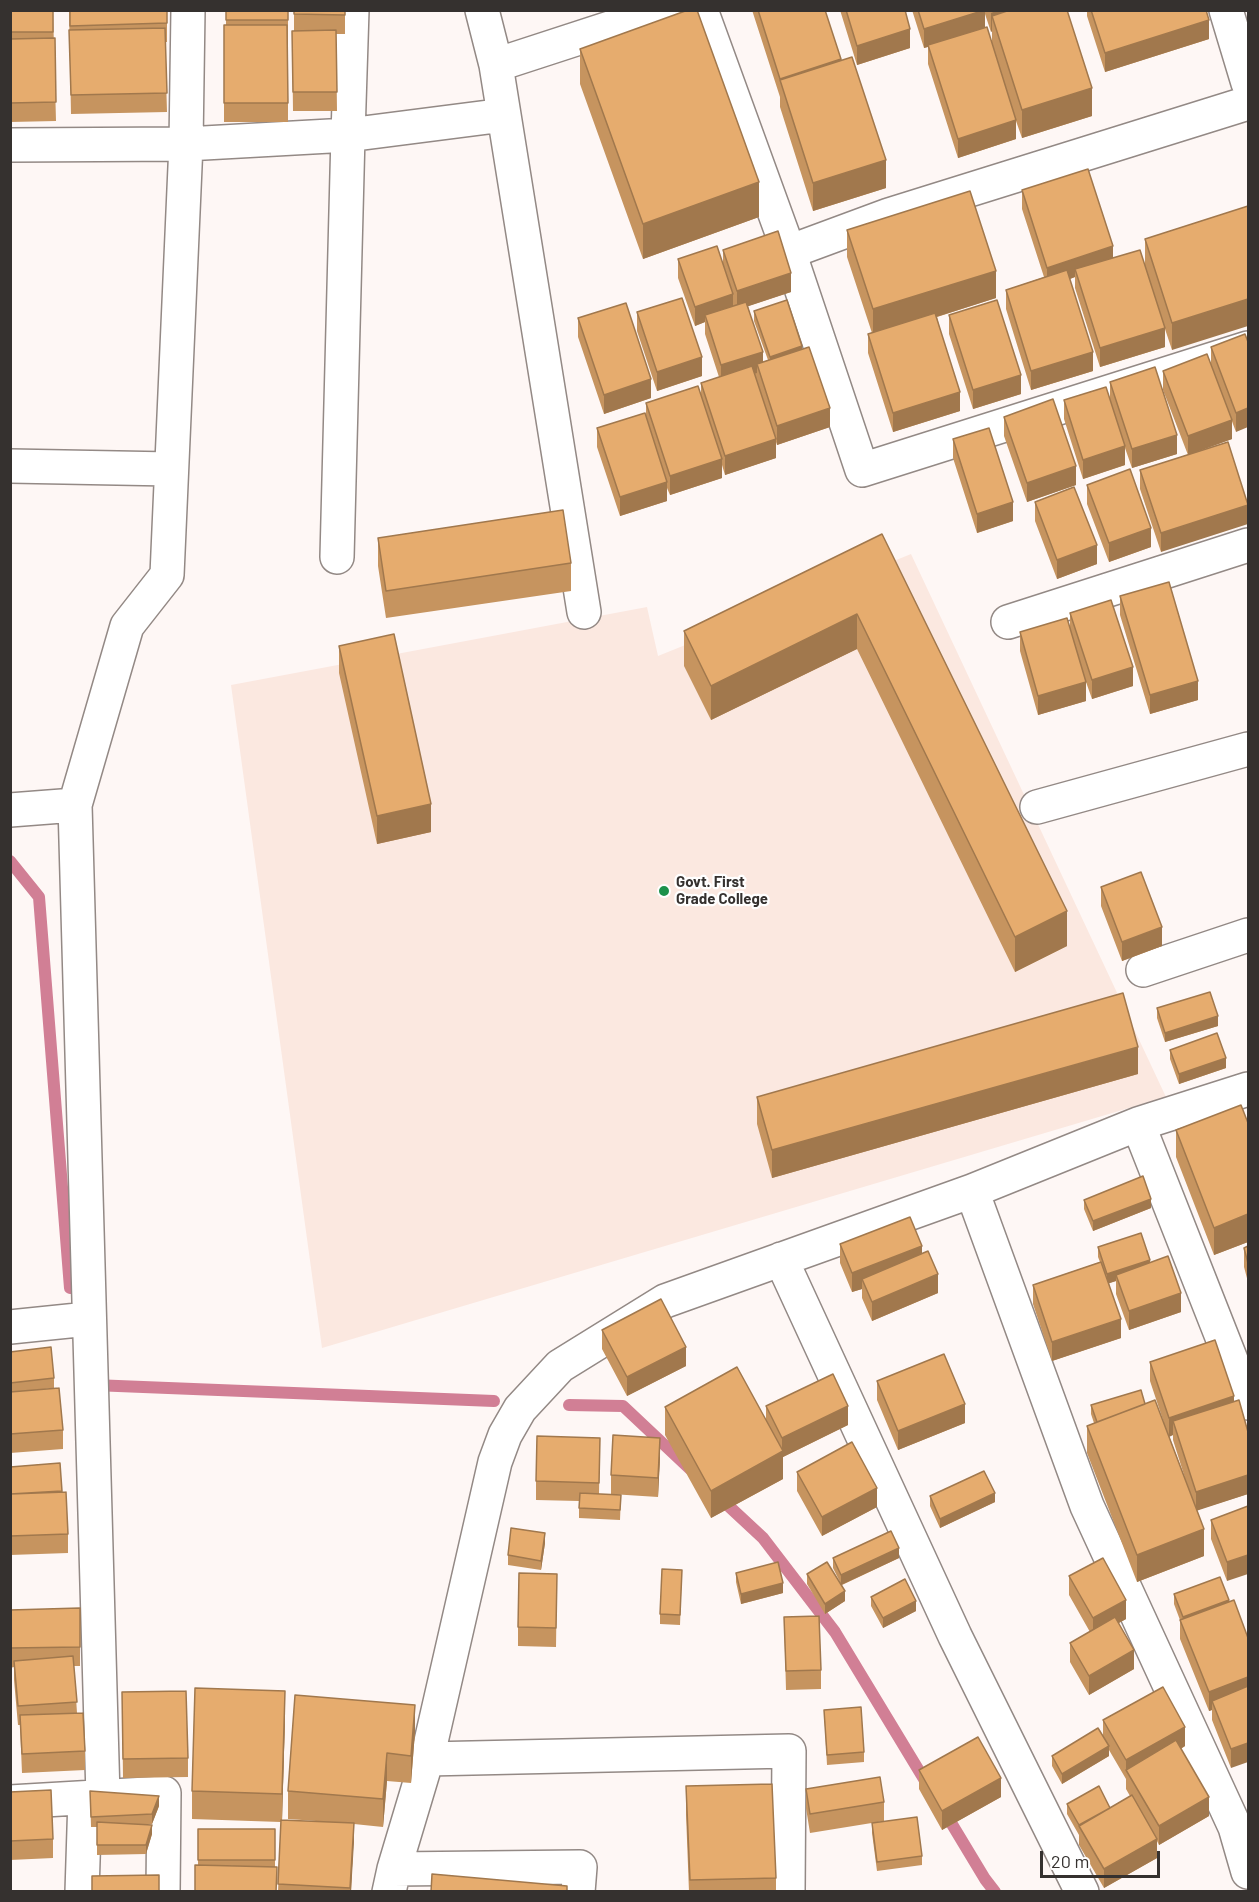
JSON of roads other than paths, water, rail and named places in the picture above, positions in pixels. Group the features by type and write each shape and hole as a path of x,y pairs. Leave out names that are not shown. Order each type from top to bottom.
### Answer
{"street":[{"path":"82,1892 94,1797 91,1404 75,805 127,626 167,575 186,144 188,10"},
{"path":"337,557 352,10"},
{"path":"482,10 496,65 584,612"},
{"path":"496,65 665,10"},
{"path":"701,10 789,252 862,470 1248,348"},
{"path":"1226,10 1248,83"},
{"path":"789,252 889,215 1248,103"},
{"path":"10,144 186,144 348,135 504,115"},
{"path":"10,466 171,469"},
{"path":"1008,622 1248,545"},
{"path":"1037,807 1248,748"},
{"path":"10,810 75,805"},
{"path":"1143,970 1248,935"},
{"path":"578,1892 580,1867 391,1880 427,1759 495,1462 505,1435 520,1409 560,1366 665,1301 972,1191 1138,1124 1248,1089"},
{"path":"1138,1124 1248,1403"},
{"path":"972,1191 1087,1506 1235,1827 1248,1872"},
{"path":"781,1260 950,1625 1082,1892"},
{"path":"10,1327 88,1319"},
{"path":"427,1759 789,1751 788,1892"},
{"path":"10,1802 164,1793 164,1892"}],"waterway":[{"path":"10,861 39,897 70,1288"},
{"path":"93,1385 494,1401"},
{"path":"569,1405 623,1406 690,1469"},
{"path":"720,1498 763,1538 835,1632 927,1784"},
{"path":"944,1811 995,1892"}],"place":[{"name":"Govt. First Grade College","path":"664,891"}]}
